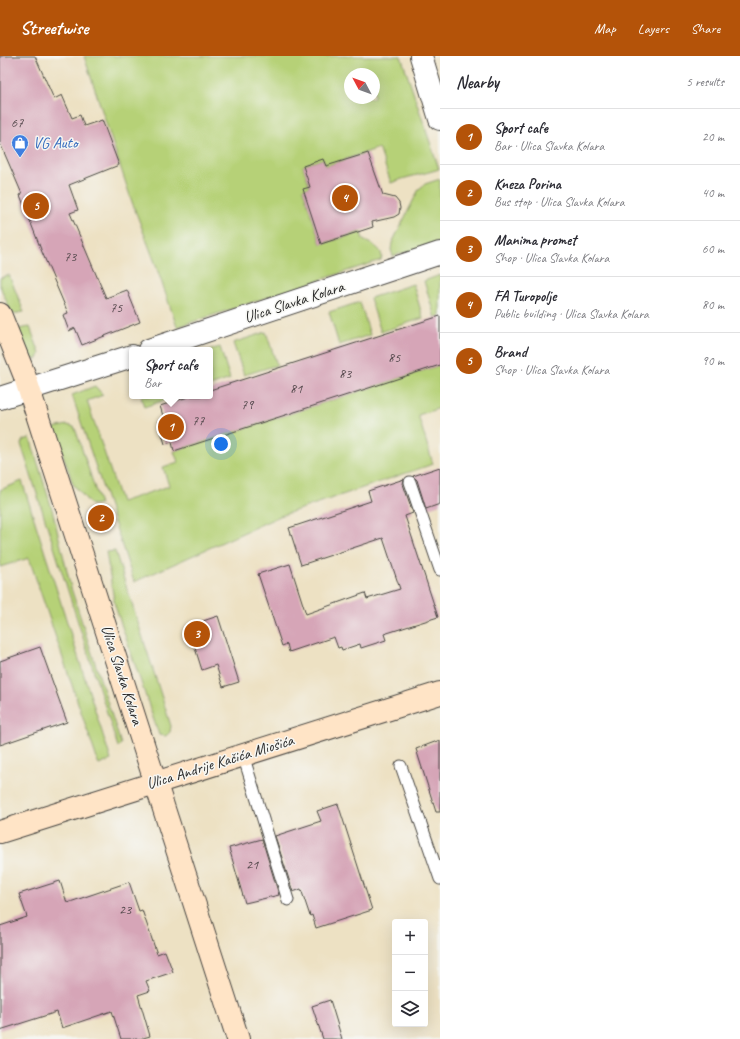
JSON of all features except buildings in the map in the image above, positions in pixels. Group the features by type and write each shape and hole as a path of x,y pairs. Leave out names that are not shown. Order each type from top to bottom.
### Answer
{"main road":[{"name":"Ulica Slavka Kolara","path":"0,314 29,389 238,1039"},
{"name":"Ulica Andrije Kačića Miošića","path":"0,832 440,694"}],"street":[{"path":"421,56 440,119"},
{"name":"Ulica Slavka Kolara","path":"158,347 440,253"},
{"path":"0,398 129,357"}],"lane":[{"path":"410,482 440,570"},
{"path":"243,755 288,900"},
{"path":"401,766 440,879"}],"green space":[{"path":"84,56 401,56 439,169 391,183 379,148 326,166 323,159 303,166 310,187 303,189 321,244 361,232 363,240 379,250 382,256 381,260 177,327 132,202"},
{"path":"440,179 440,242 393,256 391,250 392,243 419,189 425,184"},
{"path":"9,275 24,312 12,314 0,286 0,278"},
{"path":"440,275 440,316 435,318 424,281"},
{"path":"413,284 423,318 381,332 370,298"},
{"path":"360,302 370,335 339,345 329,312"},
{"path":"30,327 40,354 38,359 31,359 29,356 18,329"},
{"path":"266,332 277,365 244,375 233,343"},
{"path":"220,347 230,379 213,385 213,349"},
{"path":"440,365 440,408 418,415 433,464 280,516 134,582 72,395 95,386 103,395 87,401 121,502 169,486 163,467 178,462 174,451"},
{"path":"142,399 168,399 144,407"},
{"path":"67,425 75,428 100,504 91,505 73,484 54,428"},
{"path":"30,438 52,509 71,588 121,744 118,747 21,444 23,440"},
{"path":"22,481 111,760 99,765 29,558 0,567 0,490"},
{"path":"115,551 171,726 170,732 166,736 159,735 115,606 106,552"}],"place":[{"name":"VG Auto","path":"20,158"},
{"name":"FA Turopolje","path":"345,198"},
{"name":"Brand","path":"36,206"},
{"name":"Sport cafe","path":"171,427"},
{"name":"Kneza Porina","path":"101,518"},
{"name":"Manima promet","path":"197,634"}]}
